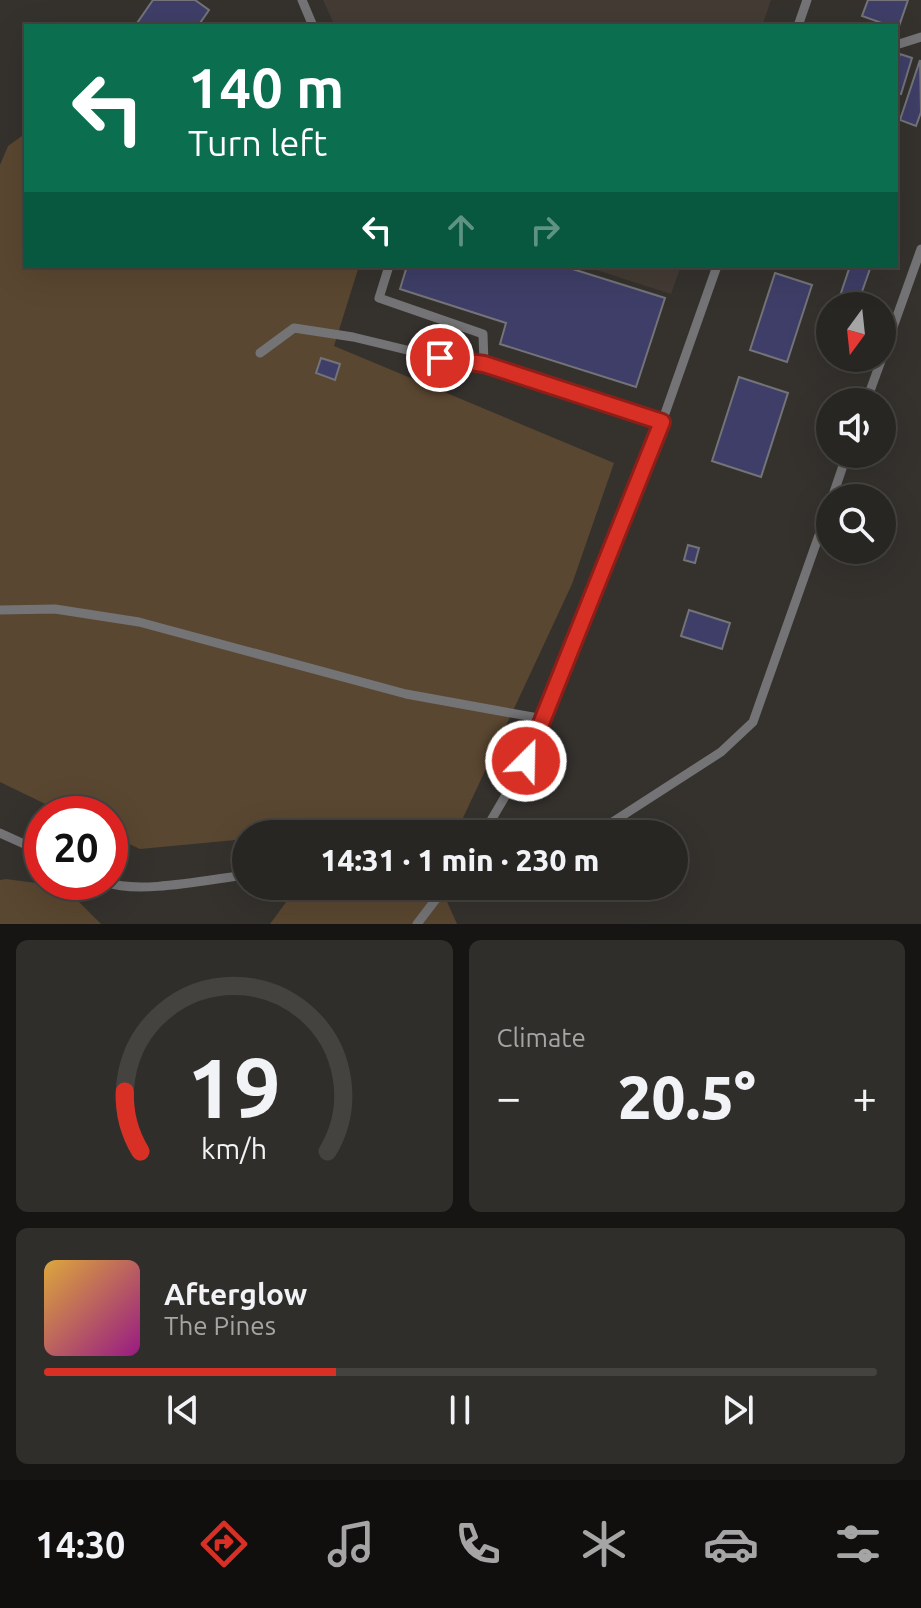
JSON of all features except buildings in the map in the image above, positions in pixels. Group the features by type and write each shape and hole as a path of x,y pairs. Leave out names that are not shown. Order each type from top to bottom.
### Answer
{"lane":[{"path":"302,0 312,24"},
{"path":"799,24 807,0"},
{"path":"898,44 921,37"},
{"path":"896,319 921,249"},
{"path":"388,268 379,298 483,334 484,364"},
{"path":"491,820 526,761 544,719 662,422 716,268"},
{"path":"260,353 294,328 353,337 440,358 484,364 662,422"},
{"path":"616,820 721,752 753,722 816,544"},
{"path":"0,610 55,609 139,622 406,694 544,719"},
{"path":"0,833 24,844"},
{"path":"128,887 232,877"},
{"path":"417,924 435,900"}],"shaded area":[{"path":"323,0 771,0 763,24 334,24"},
{"path":"24,134 24,268 358,268 334,346 614,463 572,584 463,818 232,820 232,840 140,849 128,843 128,796 29,796 0,782 0,165 8,146"},
{"path":"590,268 680,268 671,294"},
{"path":"0,880 24,881 24,900 76,900 101,924 0,924"},
{"path":"288,900 446,900 457,924 270,924"}],"route":[{"path":"440,358 484,364 662,422 526,761"}]}
